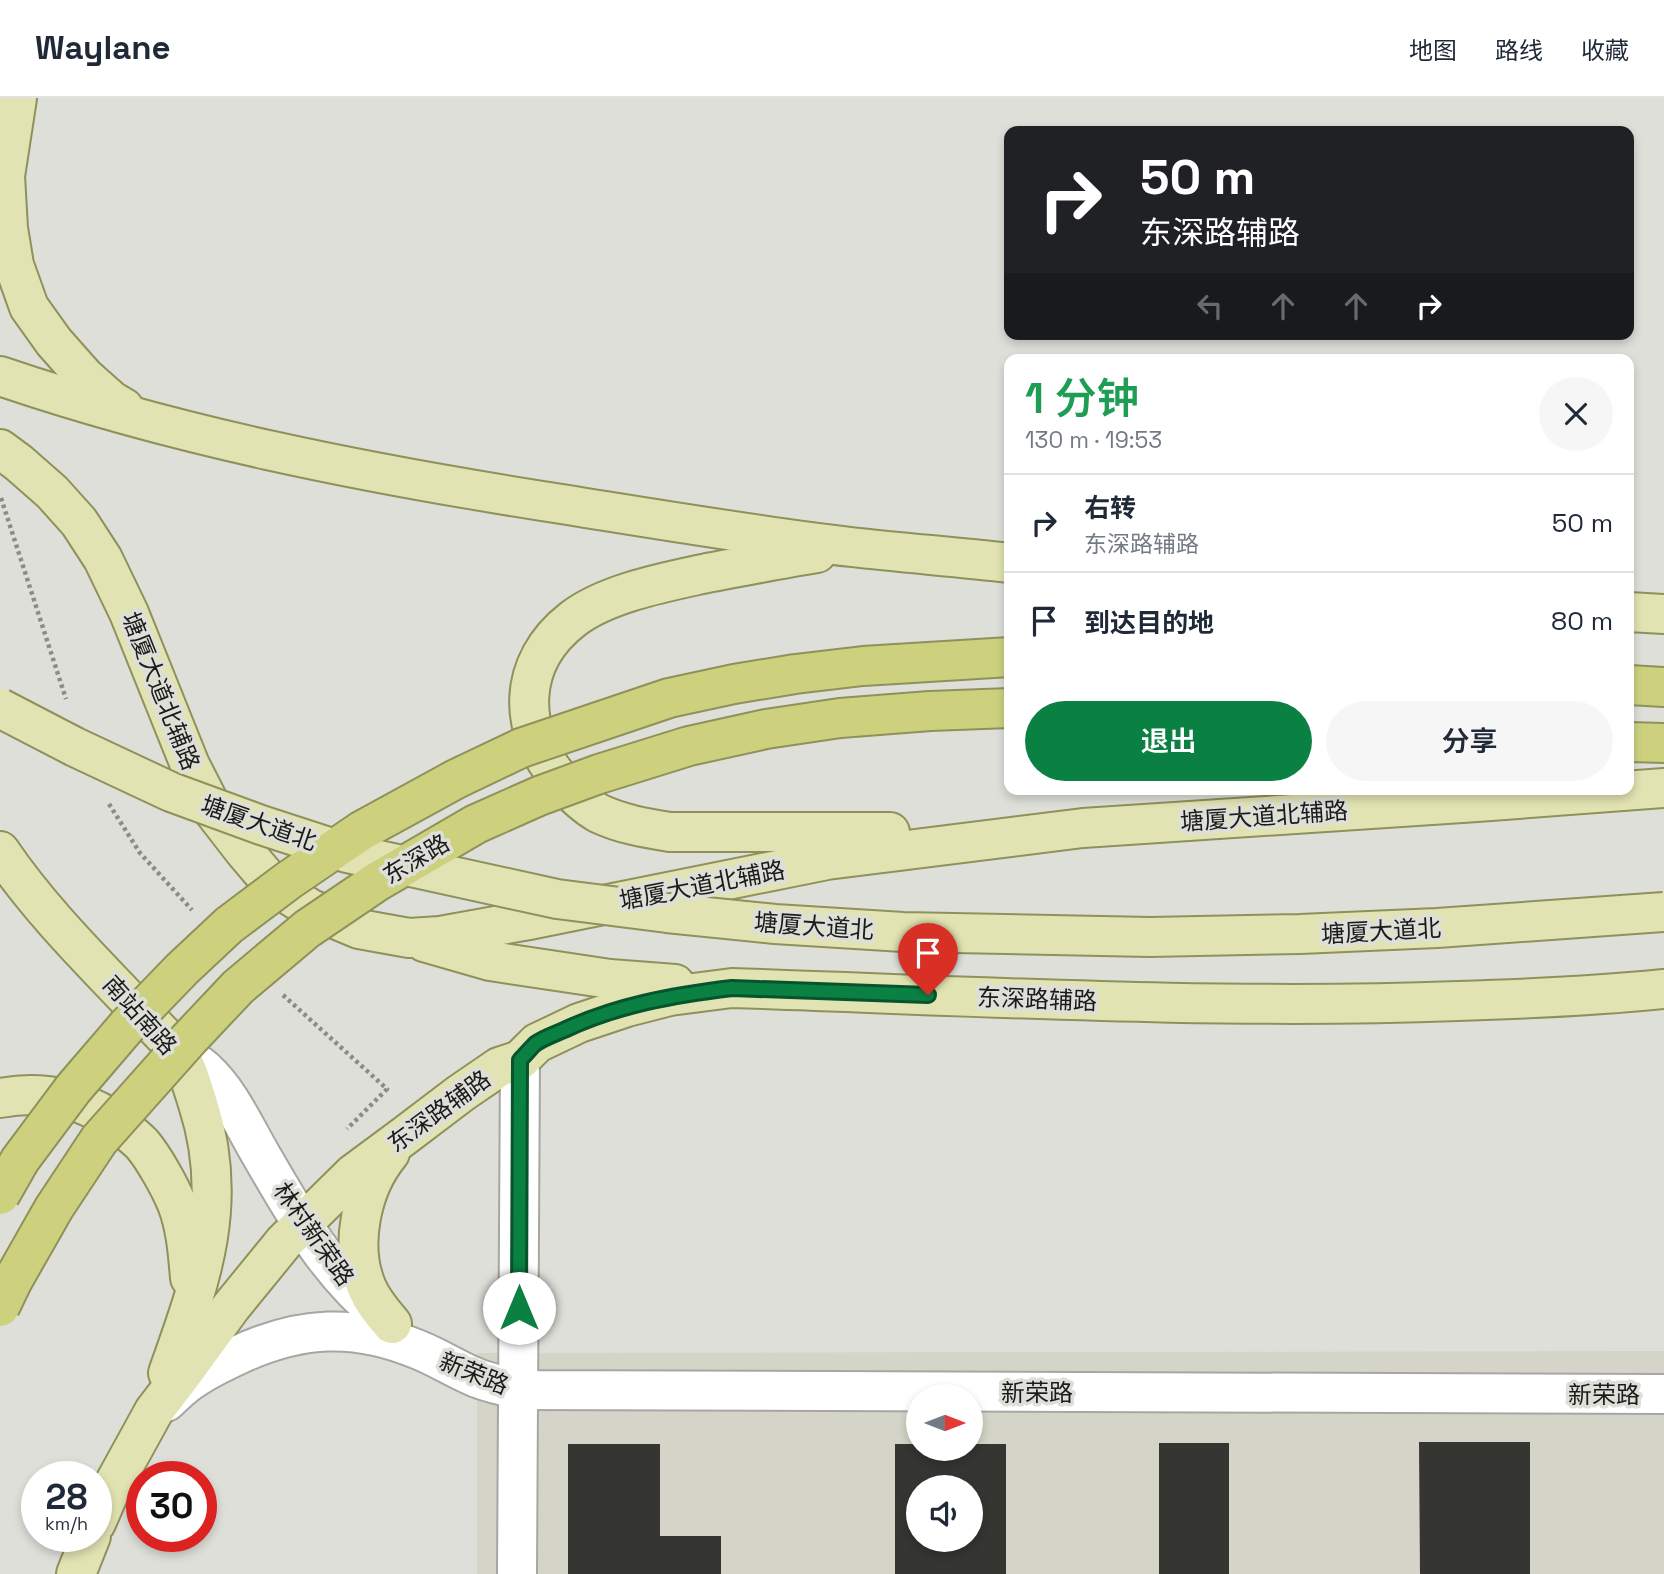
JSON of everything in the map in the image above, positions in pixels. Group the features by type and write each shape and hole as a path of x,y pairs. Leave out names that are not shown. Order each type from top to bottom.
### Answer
{"highway":[{"name":"东深路","path":"0,1195 20,1160 73,1089 127,1026 229,925 361,831 444,786 521,748 669,698 795,674 876,665 1004,657"},
{"path":"1634,685 1664,687"},
{"name":"东深路","path":"0,1307 47,1220 99,1140 238,987 307,929 378,881 476,824 539,796 689,746 766,729 840,718 1004,708"},
{"path":"1634,742 1664,743"}],"main road":[{"path":"17,98 3,185 14,265 29,306 54,342 85,377 112,401 140,419"},
{"path":"0,376 140,419 243,445 435,484 850,546 1004,562"},
{"name":"塘厦大道北辅路","path":"0,449 52,492 79,522 103,559 130,613 190,765 214,812 273,885 311,909 359,929 409,937 440,936 827,860 1083,828 1577,795"},
{"path":"850,546 682,578 604,601 573,619 550,642 536,666 529,692 530,723 539,749 555,774 575,796 596,812 640,827 670,832 874,831 988,839"},
{"path":"1634,612 1664,614"},
{"name":"塘厦大道北","path":"0,708 171,792 347,853 557,899 667,913 775,924 903,932 1150,937 1437,928 1664,912"},
{"name":"塘厦大道北辅路","path":"1634,790 1664,788"},
{"name":"南站南路","path":"0,851 53,919 174,1048 191,1080 204,1120 212,1170 212,1221 204,1265 155,1411"},
{"path":"409,937 490,961 610,979 732,988"},
{"name":"东深路辅路","path":"112,1487 155,1411 231,1307 285,1242 353,1174 499,1067 520,1060 537,1043 579,1023 627,1007 670,996 732,988 1123,1002 1259,1004 1376,1004 1664,989"},
{"path":"0,1098 44,1095 88,1105 114,1120 142,1144 178,1206 190,1268 189,1315"},
{"path":"392,1324 375,1304 366,1287 360,1263 359,1238 366,1196 386,1157 403,1138"},
{"path":"76,1574 84,1552"}],"street":[{"name":"林村新荣路","path":"174,1048 205,1070 221,1087 319,1250 342,1279 419,1350"},
{"path":"517,1574 520,1060"},
{"path":"155,1411 194,1378 260,1345 294,1335 340,1331 389,1339 419,1350"},
{"name":"新荣路","path":"419,1350 478,1378 518,1390 1664,1394"}],"path":[{"path":"0,495 69,708"},
{"path":"108,804 140,853 193,912"},
{"path":"278,990 387,1089 340,1136"}],"shaded area":[{"path":"1664,1351 1664,1574 477,1574 477,1353"}],"building":[{"path":"1419,1442 1530,1442 1530,1574 1420,1574"},
{"path":"1159,1443 1229,1443 1229,1574 1159,1574"},
{"path":"568,1444 660,1444 660,1536 721,1536 721,1574 568,1574"},
{"path":"895,1444 906,1444 906,1461 984,1461 984,1444 1006,1444 1006,1574 895,1574"}],"route":[{"path":"519,1308 520,1060 537,1043 579,1023 627,1007 702,991 732,988 928,995"}]}
